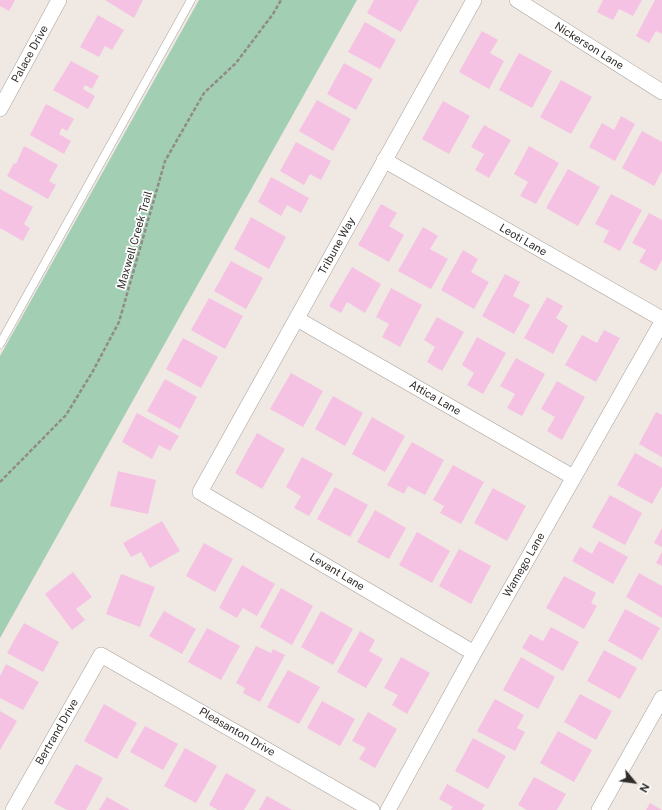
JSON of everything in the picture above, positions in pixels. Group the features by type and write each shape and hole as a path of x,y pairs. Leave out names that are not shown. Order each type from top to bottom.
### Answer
{"street":[{"name":"Palace Drive","path":"0,109 59,0"},
{"name":"Tribune Way","path":"200,492 474,0"},
{"name":"Nickerson Lane","path":"517,0 662,92"},
{"name":"Leoti Lane","path":"384,160 662,319"},
{"name":"Attica Lane","path":"297,319 574,477"},
{"name":"Wamego Lane","path":"388,810 474,653 662,322"},
{"name":"Levant Lane","path":"200,492 474,653"},
{"name":"Bertrand Drive","path":"13,810 101,655"},
{"name":"Pleasanton Drive","path":"101,655 372,810"},
{"path":"599,810 662,698"}],"lane":[{"path":"0,344 190,0"}],"path":[{"name":"Maxwell Creek Trail","path":"0,482 66,415 93,371 119,322 165,161 204,93 236,64 273,14 281,0"}],"green space":[{"path":"199,0 357,0 0,638 0,356"}],"building":[{"path":"0,0 15,0 9,11 0,6"},
{"path":"105,0 143,0 134,18"},
{"path":"374,0 419,0 401,32 367,13"},
{"path":"603,0 642,0 633,16 619,9 613,20 597,12"},
{"path":"655,0 662,0 662,34 656,31 649,43 636,36"},
{"path":"98,15 124,30 112,50 105,46 99,57 80,47"},
{"path":"365,22 396,40 380,69 348,52"},
{"path":"482,31 498,40 490,53 504,61 489,89 459,72"},
{"path":"519,53 552,71 532,108 499,90"},
{"path":"71,61 99,76 92,89 85,85 83,89 95,96 88,109 53,90"},
{"path":"344,63 373,79 356,110 327,94"},
{"path":"561,80 592,97 571,134 540,117"},
{"path":"317,100 351,119 333,151 299,131"},
{"path":"443,101 470,116 449,154 422,139"},
{"path":"46,104 74,119 67,131 62,128 59,134 71,141 64,154 30,135"},
{"path":"621,116 635,124 615,161 589,147 602,123 614,130"},
{"path":"484,125 511,140 489,178 475,170 484,154 471,147"},
{"path":"642,131 662,142 662,171 654,186 622,168"},
{"path":"296,142 331,161 321,180 310,174 304,185 280,171"},
{"path":"24,146 58,165 49,181 56,185 48,199 7,176 14,163 16,164"},
{"path":"529,146 559,163 536,204 520,196 528,182 514,174"},
{"path":"568,169 600,187 578,226 546,208"},
{"path":"271,177 309,198 301,213 287,205 281,216 258,202"},
{"path":"0,189 33,207 24,224 30,228 23,241 0,228"},
{"path":"611,194 642,210 620,251 603,242 609,231 595,224"},
{"path":"381,204 397,213 389,226 404,235 389,262 358,245"},
{"path":"649,213 662,220 662,260 656,271 639,262 646,250 632,243"},
{"path":"251,217 286,237 269,269 234,249"},
{"path":"423,227 438,236 430,249 448,259 431,289 398,271"},
{"path":"463,250 478,259 471,272 489,282 474,309 441,290"},
{"path":"231,261 263,278 246,309 214,291"},
{"path":"352,267 381,284 365,313 347,302 341,313 329,306"},
{"path":"505,274 520,282 513,296 530,305 514,334 482,316"},
{"path":"391,288 422,305 400,347 382,337 389,324 376,317"},
{"path":"547,297 563,306 556,318 568,326 553,354 524,338"},
{"path":"209,298 243,316 225,349 191,330"},
{"path":"437,317 464,332 442,371 427,362 435,347 424,340"},
{"path":"604,330 620,338 596,382 565,365 582,335 597,343"},
{"path":"477,337 506,353 483,394 467,385 474,373 462,365"},
{"path":"183,338 218,357 201,388 166,369"},
{"path":"516,358 545,374 522,416 507,408 515,394 500,386"},
{"path":"291,373 323,391 303,427 270,409"},
{"path":"165,379 197,397 180,429 147,411"},
{"path":"557,381 585,397 562,440 547,431 555,417 541,409"},
{"path":"333,396 363,413 345,446 315,429"},
{"path":"656,412 662,415 662,457 639,444"},
{"path":"137,413 179,436 170,451 159,445 152,459 122,442"},
{"path":"372,417 405,436 385,472 352,454"},
{"path":"257,433 285,449 262,489 235,473"},
{"path":"412,442 444,460 425,495 408,486 404,494 387,485"},
{"path":"635,453 662,468 662,486 652,504 617,485"},
{"path":"302,457 333,474 309,516 294,508 301,496 286,487"},
{"path":"453,465 484,482 461,524 440,513 444,506 433,500"},
{"path":"118,471 156,480 148,514 110,506"},
{"path":"335,487 368,505 350,537 317,519"},
{"path":"493,488 526,506 507,541 474,523"},
{"path":"610,495 642,513 625,545 592,527"},
{"path":"375,510 406,528 389,559 357,542"},
{"path":"162,521 180,551 150,568 141,552 131,557 123,543"},
{"path":"662,528 662,547 654,543"},
{"path":"417,532 450,551 432,583 399,565"},
{"path":"599,541 628,557 613,584 572,561 580,547 592,554"},
{"path":"204,543 233,559 215,592 186,576"},
{"path":"459,549 491,566 471,604 439,586"},
{"path":"662,552 662,566 656,563"},
{"path":"242,565 275,584 257,616 243,608 237,618 219,608"},
{"path":"73,572 92,597 76,609 85,620 72,630 45,594"},
{"path":"639,573 662,586 662,618 626,597"},
{"path":"121,574 155,587 140,627 106,614"},
{"path":"564,576 596,593 591,603 597,606 584,629 546,608"},
{"path":"281,588 313,606 292,645 260,627"},
{"path":"625,609 660,628 642,660 608,641"},
{"path":"164,611 196,629 182,654 149,636"},
{"path":"321,611 353,629 333,665 301,647"},
{"path":"24,623 59,642 43,672 7,653"},
{"path":"551,627 579,642 563,671 522,648 530,634 543,641"},
{"path":"207,628 240,646 221,680 188,662"},
{"path":"360,631 375,640 369,651 383,659 366,688 337,672"},
{"path":"256,646 271,653 273,649 285,655 260,702 243,693 245,688 236,683"},
{"path":"604,650 637,668 620,699 587,681"},
{"path":"401,657 430,673 407,714 392,705 398,695 384,688"},
{"path":"521,657 555,677 538,709 503,690"},
{"path":"6,664 39,682 23,710 0,698 0,676"},
{"path":"288,670 320,687 299,724 267,707"},
{"path":"580,694 612,711 596,740 564,722"},
{"path":"495,699 524,715 517,728 525,732 515,751 477,731"},
{"path":"322,701 355,719 340,746 307,728"},
{"path":"104,704 137,723 117,759 84,741"},
{"path":"0,711 17,721 0,750"},
{"path":"368,712 397,729 375,768 359,759 366,748 352,741"},
{"path":"145,726 178,744 163,770 130,752"},
{"path":"558,731 592,750 574,782 540,763"},
{"path":"473,738 506,756 488,789 455,771"},
{"path":"185,748 217,766 196,803 164,786"},
{"path":"76,764 103,778 86,810 67,810 54,803"},
{"path":"226,773 256,790 244,810 218,810 209,805"},
{"path":"534,777 566,794 557,810 527,810 518,805"},
{"path":"447,784 485,805 482,810 451,810 453,807 439,799"},
{"path":"267,796 292,810 259,810"},
{"path":"107,797 130,810 99,810"},
{"path":"650,803 662,810 646,810"}]}
